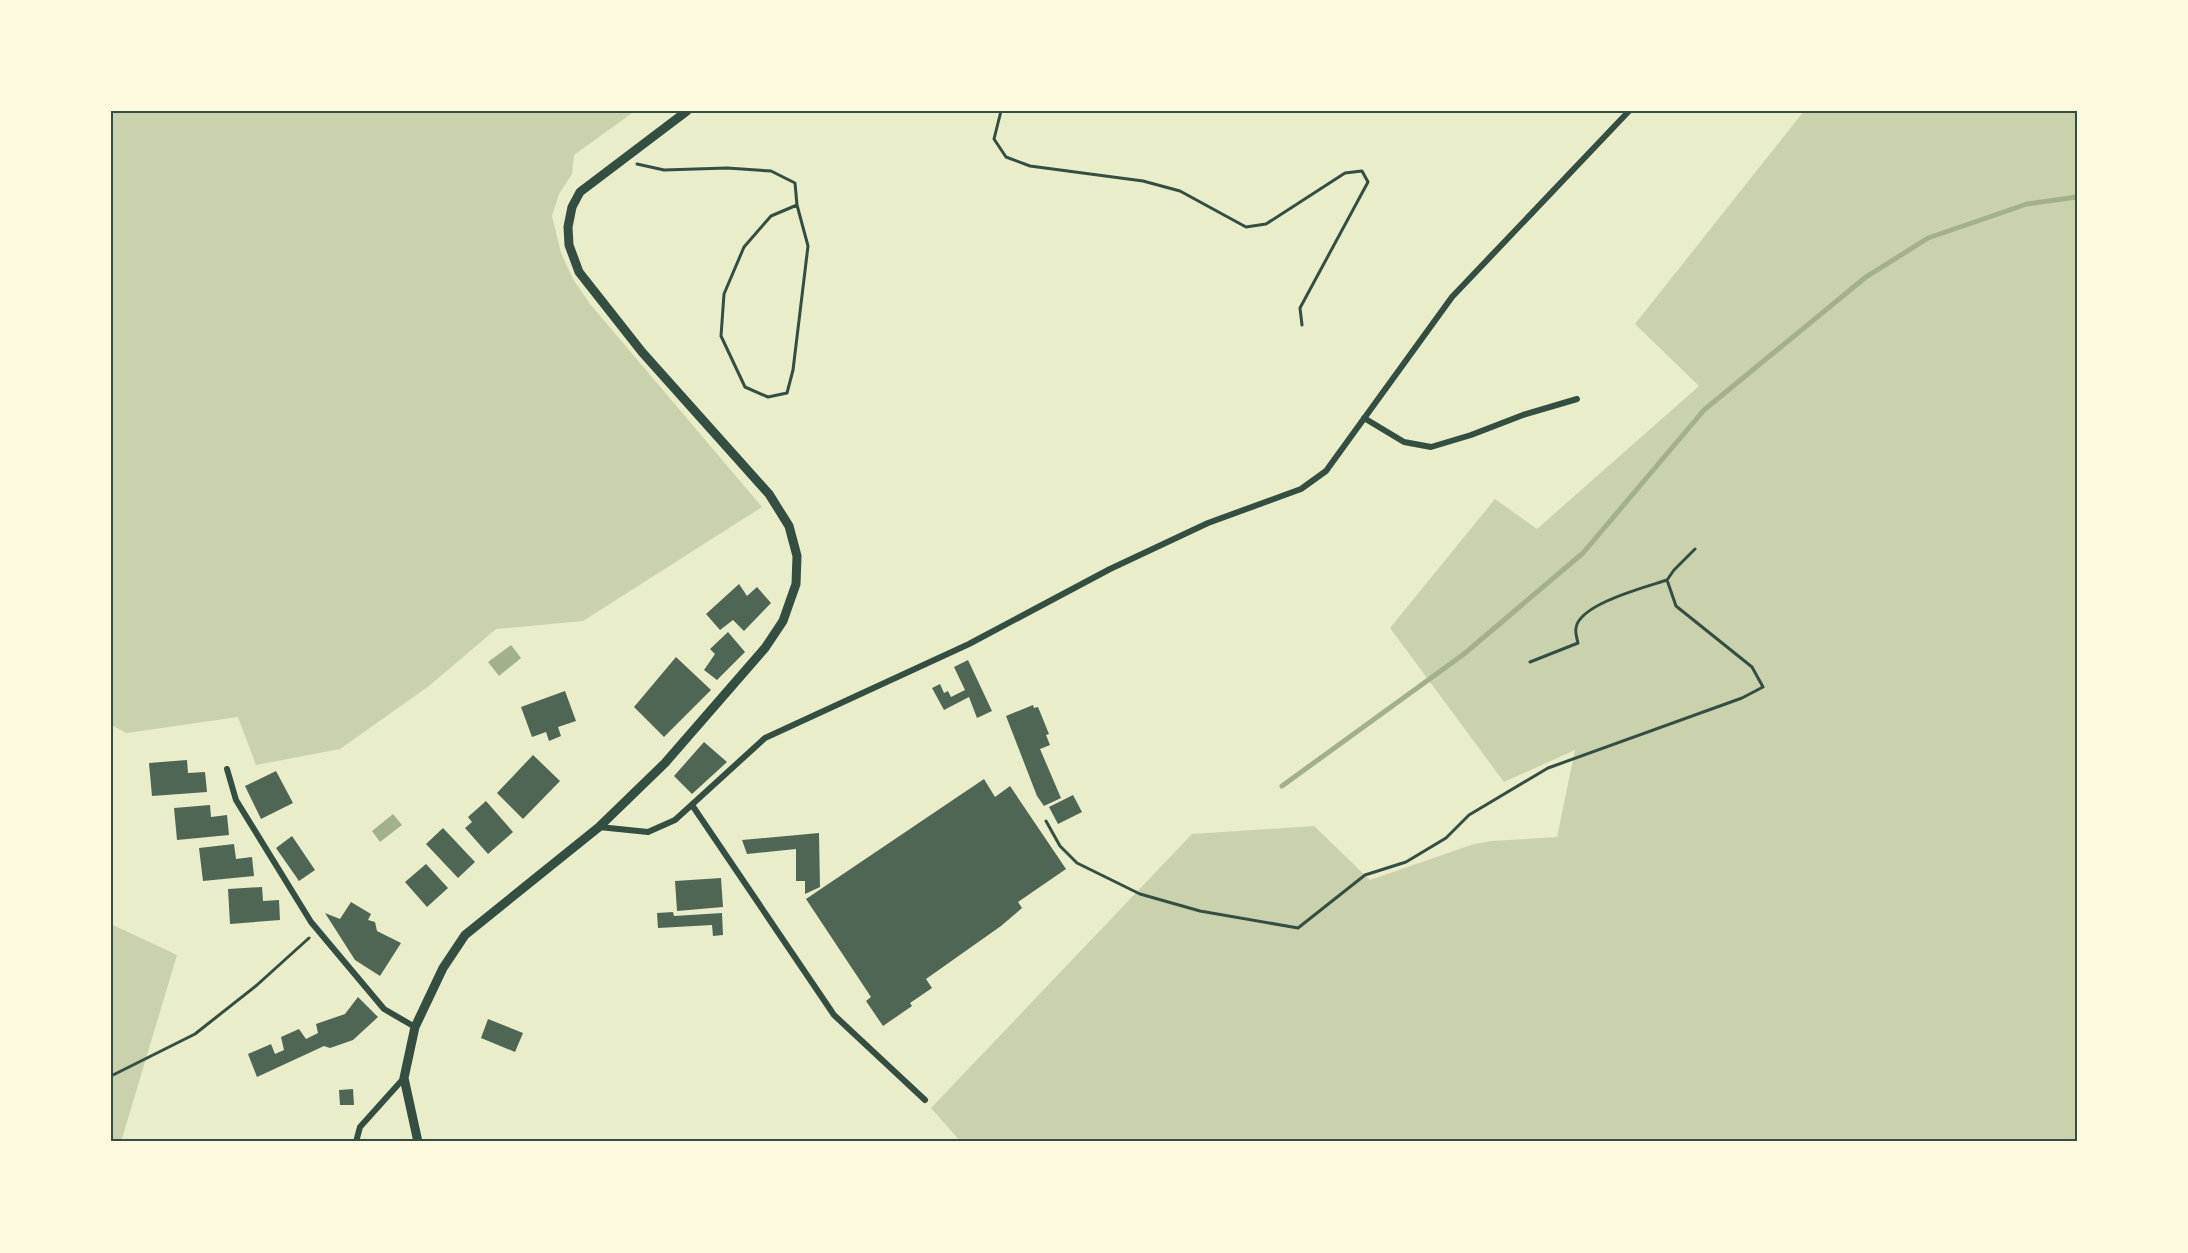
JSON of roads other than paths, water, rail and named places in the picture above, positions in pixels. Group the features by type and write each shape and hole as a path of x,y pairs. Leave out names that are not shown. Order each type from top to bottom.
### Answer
{"street":[{"path":"418,1142 404,1078 415,1027 443,968 465,935 599,826 665,763 765,648 783,621 796,584 797,556 789,526 769,494 642,351 579,272 569,245 568,227 572,207 580,192 687,111"},
{"path":"599,826 648,832 675,820 765,738 969,644 1110,569 1208,523 1301,489 1326,471 1452,297 1629,111"},
{"path":"1364,418 1404,442 1431,447 1577,399"},
{"path":"227,769 236,800 255,834 317,930 384,1009 415,1027"},
{"path":"692,805 834,1015 925,1100"},
{"path":"356,1142 360,1127 404,1078"}],"waterway":[{"path":"1282,786 1464,654 1583,553 1704,410 1866,277 1928,238 2027,204 2077,197"}]}
